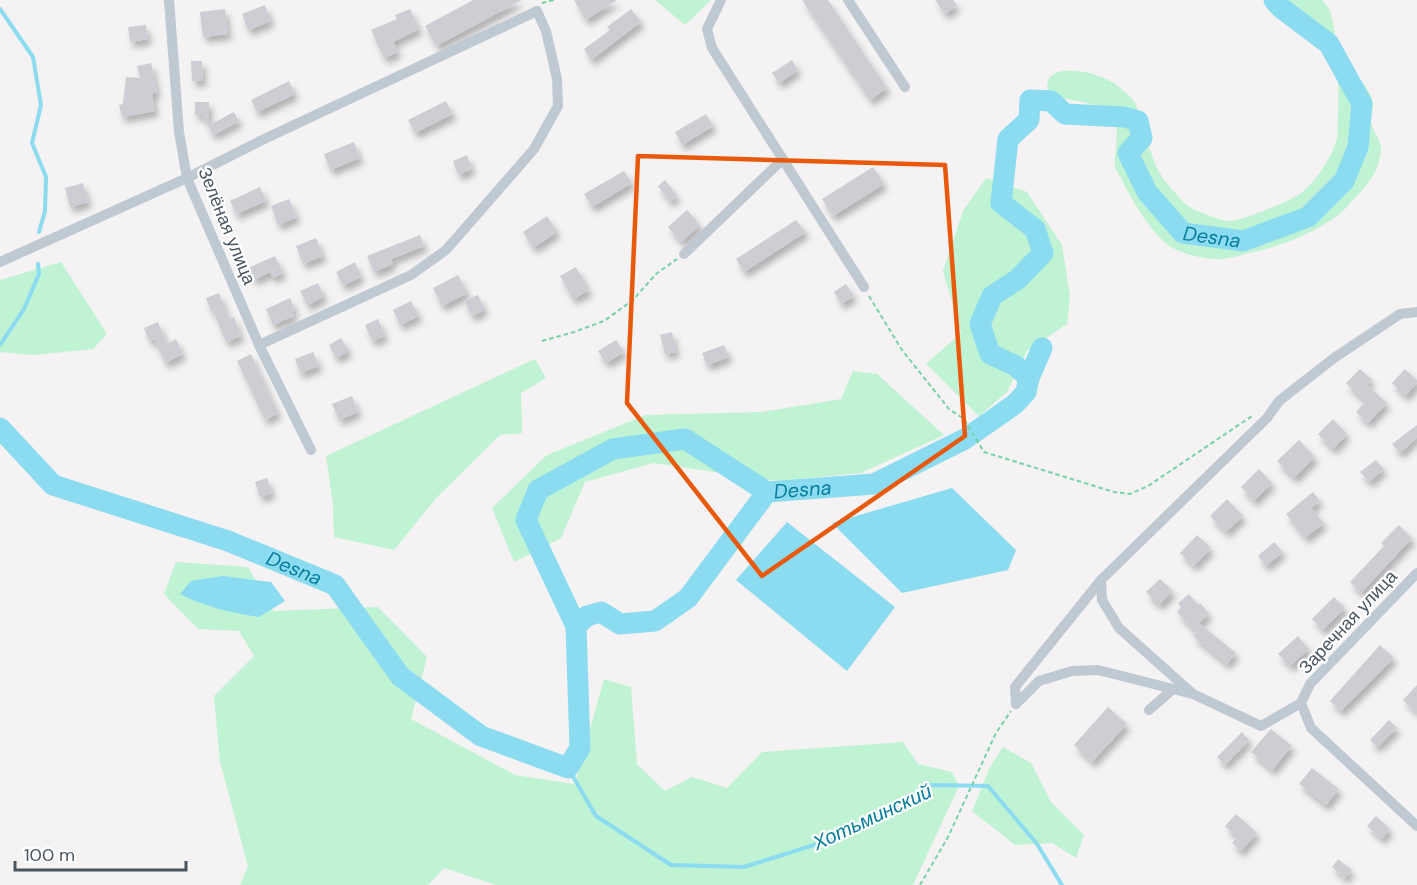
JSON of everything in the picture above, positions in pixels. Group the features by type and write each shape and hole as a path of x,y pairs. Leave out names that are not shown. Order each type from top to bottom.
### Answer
{"street":[{"name":"Зелёная улица","path":"169,0 179,132 187,178 259,345 311,450"},
{"path":"721,0 707,29 712,48 864,287"},
{"path":"848,0 905,87"},
{"path":"0,262 187,178 538,5 557,79 558,106 534,149 446,249 411,275 259,345"},
{"path":"684,254 783,159"},
{"path":"1016,704 1015,687 1101,580 1267,418 1279,401 1334,358 1400,314 1417,312"},
{"name":"Заречная улица","path":"1417,573 1310,684 1301,704 1311,728 1417,826"},
{"path":"1101,580 1102,600 1119,628 1193,694"},
{"path":"1016,704 1039,681 1072,671 1098,670 1193,694 1261,726 1301,704"},
{"path":"1149,710 1173,689"}],"path":[{"path":"538,5 554,0"},
{"path":"542,341 604,321 633,300 656,274 684,254"},
{"path":"864,287 902,350 949,409 966,422 984,452 1114,492 1130,494 1148,486 1252,416"},
{"path":"920,885 948,837 996,733 1016,704"}],"highlighted area":[{"path":"638,156 945,165 965,436 762,576 627,403"}],"green space":[{"path":"655,0 711,0 685,25"},
{"path":"1278,0 1322,0 1330,11 1338,44 1372,99 1371,123 1381,147 1376,171 1361,192 1342,212 1293,240 1226,259 1203,258 1181,252 1156,234 1116,170 1117,131 1112,117 1093,105 1053,97 1048,93 1048,82 1053,75 1061,71 1072,70 1097,75 1115,84 1135,103 1158,169 1185,204 1227,221 1254,215 1295,197 1308,187 1326,164 1337,137 1338,82 1334,58 1324,41 1317,35 1285,18 1280,11"},
{"path":"986,178 1027,192 1062,245 1070,296 1067,324 1027,351 1007,392 979,416 926,364 961,333 943,271 963,211"},
{"path":"61,262 107,334 93,349 34,355 0,352 0,280"},
{"path":"535,359 546,378 521,393 522,433 500,435 438,496 394,550 334,537 333,505 326,456"},
{"path":"853,371 877,374 944,435 861,473 776,481 653,463 585,482 561,538 514,562 492,508 547,455 646,415 762,412 841,399"},
{"path":"176,562 248,567 273,611 378,607 427,657 411,719 515,775 575,784 604,679 631,687 637,764 665,791 692,777 727,788 762,752 903,742 918,764 952,772 959,786 913,885 496,885 444,868 428,885 240,885 248,866 220,762 214,696 254,656 239,631 198,629 164,594"},
{"path":"1003,747 1031,763 1051,802 1084,835 1076,858 1052,843 1015,845 972,811 990,767"}],"water":[{"path":"952,488 1016,550 1008,570 902,593 832,523"},
{"path":"787,522 895,607 847,671 736,580"},
{"path":"223,576 271,582 285,601 259,617 219,609 180,594 191,581"}],"building":[{"path":"473,0 522,0 436,46 425,26"},
{"path":"574,0 617,0 586,20"},
{"path":"802,0 828,0 887,88 870,100"},
{"path":"935,0 953,0 957,5 945,14"},
{"path":"265,5 271,21 248,30 242,14"},
{"path":"225,9 228,34 203,37 200,12"},
{"path":"410,9 419,29 393,42 398,52 384,58 371,30 397,19 395,15"},
{"path":"631,9 641,22 591,60 584,49 610,30 607,27"},
{"path":"146,25 148,39 130,42 128,27"},
{"path":"792,60 798,70 779,83 772,73"},
{"path":"191,61 202,61 203,81 192,81"},
{"path":"151,63 157,92 152,94 155,111 122,117 119,105 123,104 126,77 140,78 137,66"},
{"path":"289,81 295,94 257,112 251,100"},
{"path":"446,101 453,114 415,133 408,120"},
{"path":"195,102 209,102 209,125 234,112 239,121 213,135 202,115 195,115"},
{"path":"706,114 713,126 682,145 675,132"},
{"path":"354,142 360,158 330,170 324,154"},
{"path":"467,155 472,169 458,175 453,161"},
{"path":"873,167 884,184 833,216 822,199"},
{"path":"624,171 632,183 592,207 584,194"},
{"path":"665,180 677,196 670,202 658,186"},
{"path":"83,183 88,202 70,207 65,188"},
{"path":"260,187 266,201 236,214 230,201"},
{"path":"289,199 297,217 278,225 271,206"},
{"path":"687,210 700,225 681,242 668,227"},
{"path":"547,216 557,232 533,248 523,232"},
{"path":"796,220 806,232 744,272 736,259"},
{"path":"420,235 424,246 391,259 393,264 374,272 367,256"},
{"path":"316,238 323,256 303,264 296,246"},
{"path":"275,256 283,273 273,278 270,272 254,280 248,268"},
{"path":"355,262 361,277 343,286 336,272"},
{"path":"576,267 589,290 573,299 560,276"},
{"path":"458,275 467,293 442,306 433,288"},
{"path":"318,283 324,297 307,305 300,291"},
{"path":"846,284 854,296 841,304 834,292"},
{"path":"219,293 229,319 234,317 241,336 226,342 206,298"},
{"path":"478,295 485,310 472,316 464,301"},
{"path":"290,298 295,310 292,312 294,316 273,325 266,309"},
{"path":"411,301 419,316 400,325 393,310"},
{"path":"378,319 385,336 372,341 365,325"},
{"path":"158,322 167,344 176,339 183,354 165,363 154,339 149,341 144,328"},
{"path":"672,332 676,352 665,354 660,335"},
{"path":"341,338 349,351 336,358 329,345"},
{"path":"616,340 624,352 606,363 598,351"},
{"path":"724,345 729,357 707,365 702,353"},
{"path":"313,352 319,366 300,373 295,359"},
{"path":"251,354 278,413 265,420 237,361"},
{"path":"1360,369 1372,380 1367,385 1387,403 1368,423 1356,412 1365,402 1346,383"},
{"path":"1405,369 1417,380 1417,383 1405,396 1392,383"},
{"path":"352,396 358,412 339,420 332,404"},
{"path":"1333,419 1347,434 1333,449 1318,434"},
{"path":"1417,425 1417,437 1400,453 1392,444"},
{"path":"1299,440 1315,457 1294,478 1277,461"},
{"path":"1376,460 1384,469 1369,482 1360,472"},
{"path":"1259,469 1272,483 1254,501 1241,487"},
{"path":"267,478 272,493 260,497 255,482"},
{"path":"1313,492 1320,501 1311,508 1324,523 1305,538 1286,514"},
{"path":"1227,499 1243,516 1226,532 1210,516"},
{"path":"1399,525 1412,538 1361,593 1350,582 1384,546 1381,543"},
{"path":"1197,535 1211,548 1194,566 1180,553"},
{"path":"1274,542 1283,552 1266,566 1258,556"},
{"path":"1160,579 1173,591 1159,605 1146,592"},
{"path":"1189,594 1209,614 1199,623 1236,653 1227,664 1193,636 1196,632 1177,612 1181,608 1178,603"},
{"path":"1334,597 1345,608 1323,630 1312,619"},
{"path":"1298,636 1309,649 1290,666 1278,654"},
{"path":"1380,645 1394,658 1341,711 1330,701"},
{"path":"1417,685 1417,713 1403,700"},
{"path":"1108,707 1127,724 1092,762 1074,745"},
{"path":"1389,720 1397,728 1377,747 1370,740"},
{"path":"1271,729 1292,746 1272,770 1251,752"},
{"path":"1242,732 1249,740 1225,765 1217,757"},
{"path":"1312,768 1339,789 1326,805 1299,784"},
{"path":"1236,814 1257,833 1241,851 1232,843 1237,837 1225,826"},
{"path":"1376,816 1390,829 1382,839 1367,826"},
{"path":"1338,859 1352,870 1345,878 1332,867"}],"waterway":[{"name":"Desna","path":"0,428 53,485 228,541 335,585 400,676 481,736 568,768 580,748 576,626 526,520 538,490 613,449 685,439 767,492 874,484 965,439 1015,404 1026,392 1029,378 1016,366 990,354 980,324 992,296 1018,279 1043,253 1035,229 1001,203 1008,139 1029,120 1030,100 1051,101 1065,114 1124,117 1138,121 1142,138 1128,153 1147,192 1183,233 1243,241 1308,217 1344,181 1358,147 1362,104 1329,44 1274,0"},
{"path":"0,9 33,57 41,105 32,143 46,177 45,211 39,232"},
{"path":"0,345 24,309 39,274 38,264"},
{"path":"1029,378 1042,348"},
{"path":"576,626 587,616 601,612 620,624 655,621 688,598 767,492"},
{"name":"Хотьминский","path":"568,768 596,816 671,865 744,867 833,839 931,785 988,786 1037,844 1062,885"}]}
